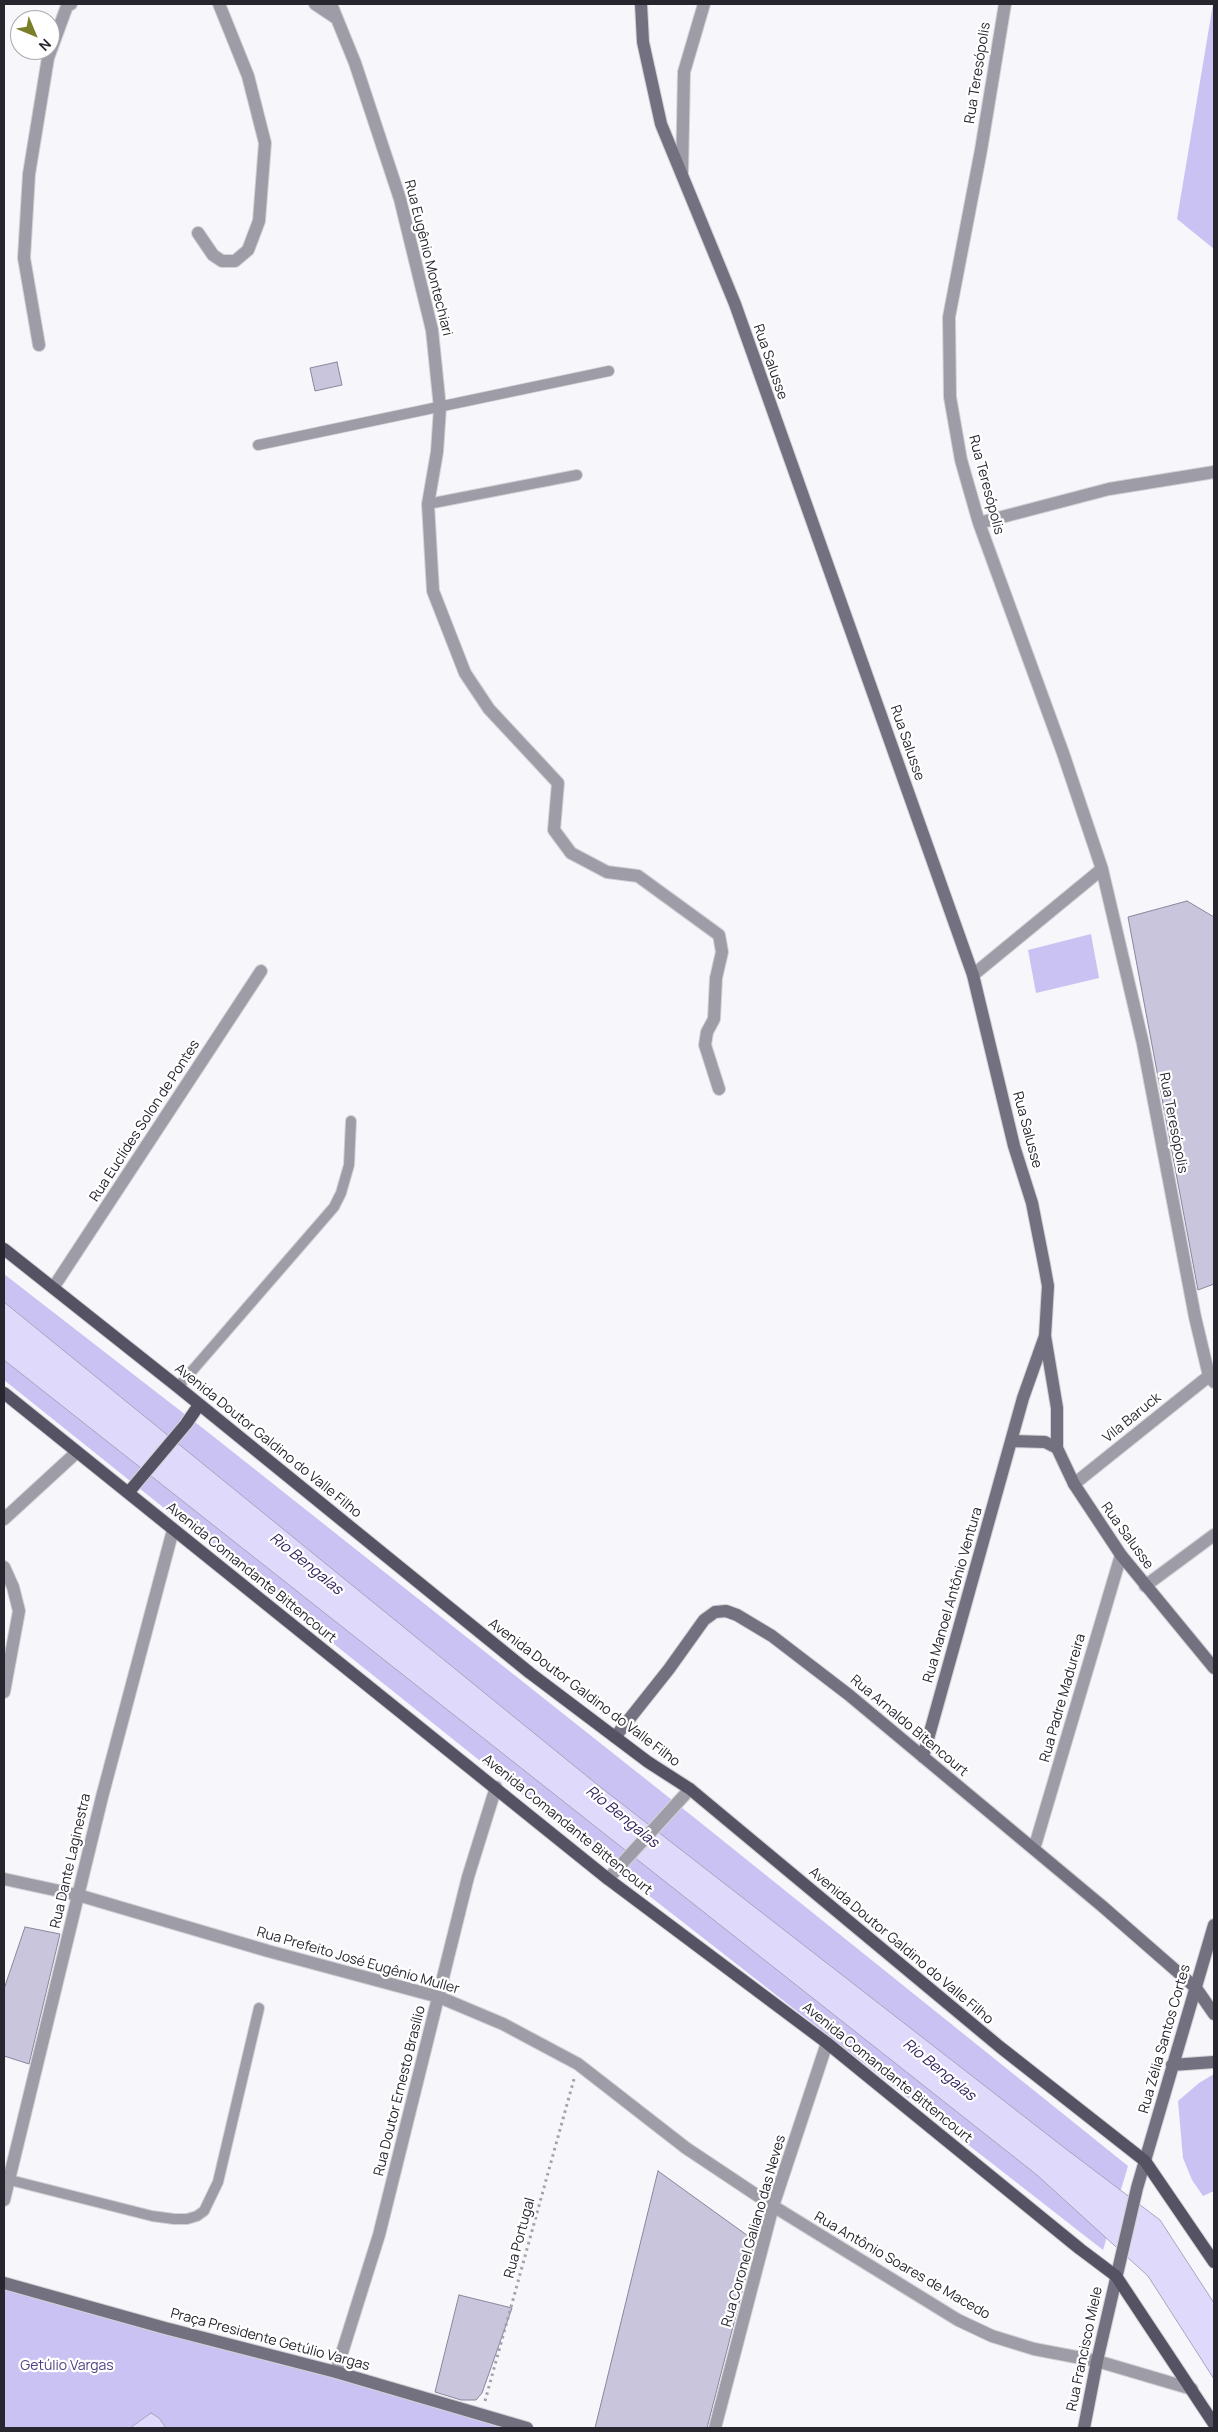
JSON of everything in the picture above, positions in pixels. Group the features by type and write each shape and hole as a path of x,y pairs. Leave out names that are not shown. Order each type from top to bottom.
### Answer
{"main road":[{"name":"Avenida Doutor Galdino do Valle Filho","path":"4,1249 178,1387 530,1674 690,1790 1000,2047 1145,2162 1214,2262"},
{"name":"Avenida Comandante Bittencourt","path":"4,1393 608,1879 827,2043 1080,2249 1116,2276 1214,2424"},
{"path":"128,1493 186,1424 199,1404"}],"street":[{"path":"39,345 24,258 29,174 48,58 67,6 70,4"},
{"path":"198,233 213,255 222,261 235,261 248,250 259,221 265,143 248,76 219,4"},
{"path":"315,4 336,18"},
{"name":"Rua Eugênio Montechiari","path":"331,4 355,63 400,200 432,330 440,408 437,452 428,504 433,591 465,673 489,710 558,783 554,830 571,853 607,872 638,876 719,934 722,952 716,978 714,1019 706,1032 705,1045 719,1089"},
{"name":"Rua Salusse","path":"641,4 643,42 661,124 734,304 973,976 1014,1146 1032,1204 1040,1240 1048,1286 1045,1336"},
{"path":"682,173 684,72 704,4"},
{"name":"Rua Teresópolis","path":"1005,4 981,150 949,317 950,397 961,460 979,524 1102,869 1143,1044 1196,1317 1212,1379"},
{"path":"979,524 1109,489 1211,476"},
{"path":"973,976 1102,869"},
{"name":"Rua Euclídes Solon de Pontes","path":"53,1288 261,971"},
{"path":"1012,1441 1045,1442 1057,1448 1057,1408 1045,1336"},
{"name":"Rua Manoel Antônio Ventura","path":"923,1757 1023,1398 1045,1336"},
{"name":"Vila Baruck","path":"1074,1484 1212,1379"},
{"name":"Rua Salusse","path":"1057,1448 1074,1484 1121,1555 1214,1668"},
{"path":"4,1519 77,1452"},
{"name":"Rua Dante Laginestra","path":"4,2200 10,2180 20,2127 102,1797 173,1530"},
{"path":"1146,1586 1214,1535"},
{"name":"Rua Padre Madureira","path":"1034,1849 1121,1555"},
{"path":"4,1568 13,1587 19,1611 4,1692"},
{"name":"Rua Arnaldo Bitencourt","path":"615,1737 670,1669 704,1620 714,1612 726,1611 751,1622 848,1695 1034,1849 1196,1988 1214,2014"},
{"name":"Rua Doutor Ernesto Brasílio","path":"336,2372 379,2235 468,1877 496,1787"},
{"path":"608,1879 690,1790"},
{"name":"Rua Prefeito José Eugênio Muller","path":"4,1879 78,1896 268,1951 439,1997 503,2024 578,2064 686,2148 773,2206"},
{"name":"Rua Zélia Santos Cortes","path":"1137,2188 1214,1925"},
{"name":"Rua Coronel Galiano das Neves","path":"715,2428 773,2206 827,2043"},
{"path":"1172,2065 1214,2062"},
{"name":"Rua Francisco Miele","path":"1084,2428 1097,2361 1137,2188"},
{"name":"Rua Antônio Soares de Macedo","path":"773,2206 958,2320 992,2336 1034,2349 1097,2361 1192,2389"},
{"name":"Praça Presidente Getúlio Vargas","path":"4,2283 165,2328 336,2372 527,2428"}],"lane":[{"path":"258,445 609,371"},
{"path":"428,504 577,475"},
{"path":"178,1387 334,1207 341,1194 349,1165 351,1121"},
{"path":"10,2180 152,2216 187,2220 197,2216 204,2211 218,2182 259,2008"}],"path":[{"name":"Rua Portugal","path":"481,2416 578,2064"}],"green space":[{"path":"1214,4 1214,249 1177,219"},
{"path":"1091,934 1099,978 1036,993 1028,950"},
{"path":"4,1274 209,1433 696,1819 1128,2166 1103,2250 634,1884 4,1380"},
{"path":"1214,2074 1214,2191 1203,2196 1192,2180 1183,2158 1178,2101 1199,2083"},
{"name":"Getúlio Vargas","path":"4,2283 527,2428 4,2428"}],"water":[{"name":"Rio Bengalas","path":"4,1302 599,1786 1160,2220 1214,2303 1214,2379 1148,2276 1037,2175 4,1360"},
{"path":"151,2413 159,2418 166,2428 130,2428"}],"building":[{"path":"337,362 342,385 315,391 310,368"},
{"path":"1187,901 1214,917 1214,1284 1198,1290 1128,917"},
{"path":"25,1927 60,1934 29,2064 4,2056 4,1989"},
{"path":"658,2171 755,2241 707,2428 595,2428"},
{"path":"459,2295 512,2308 482,2393 476,2400 461,2400 435,2392"}]}
